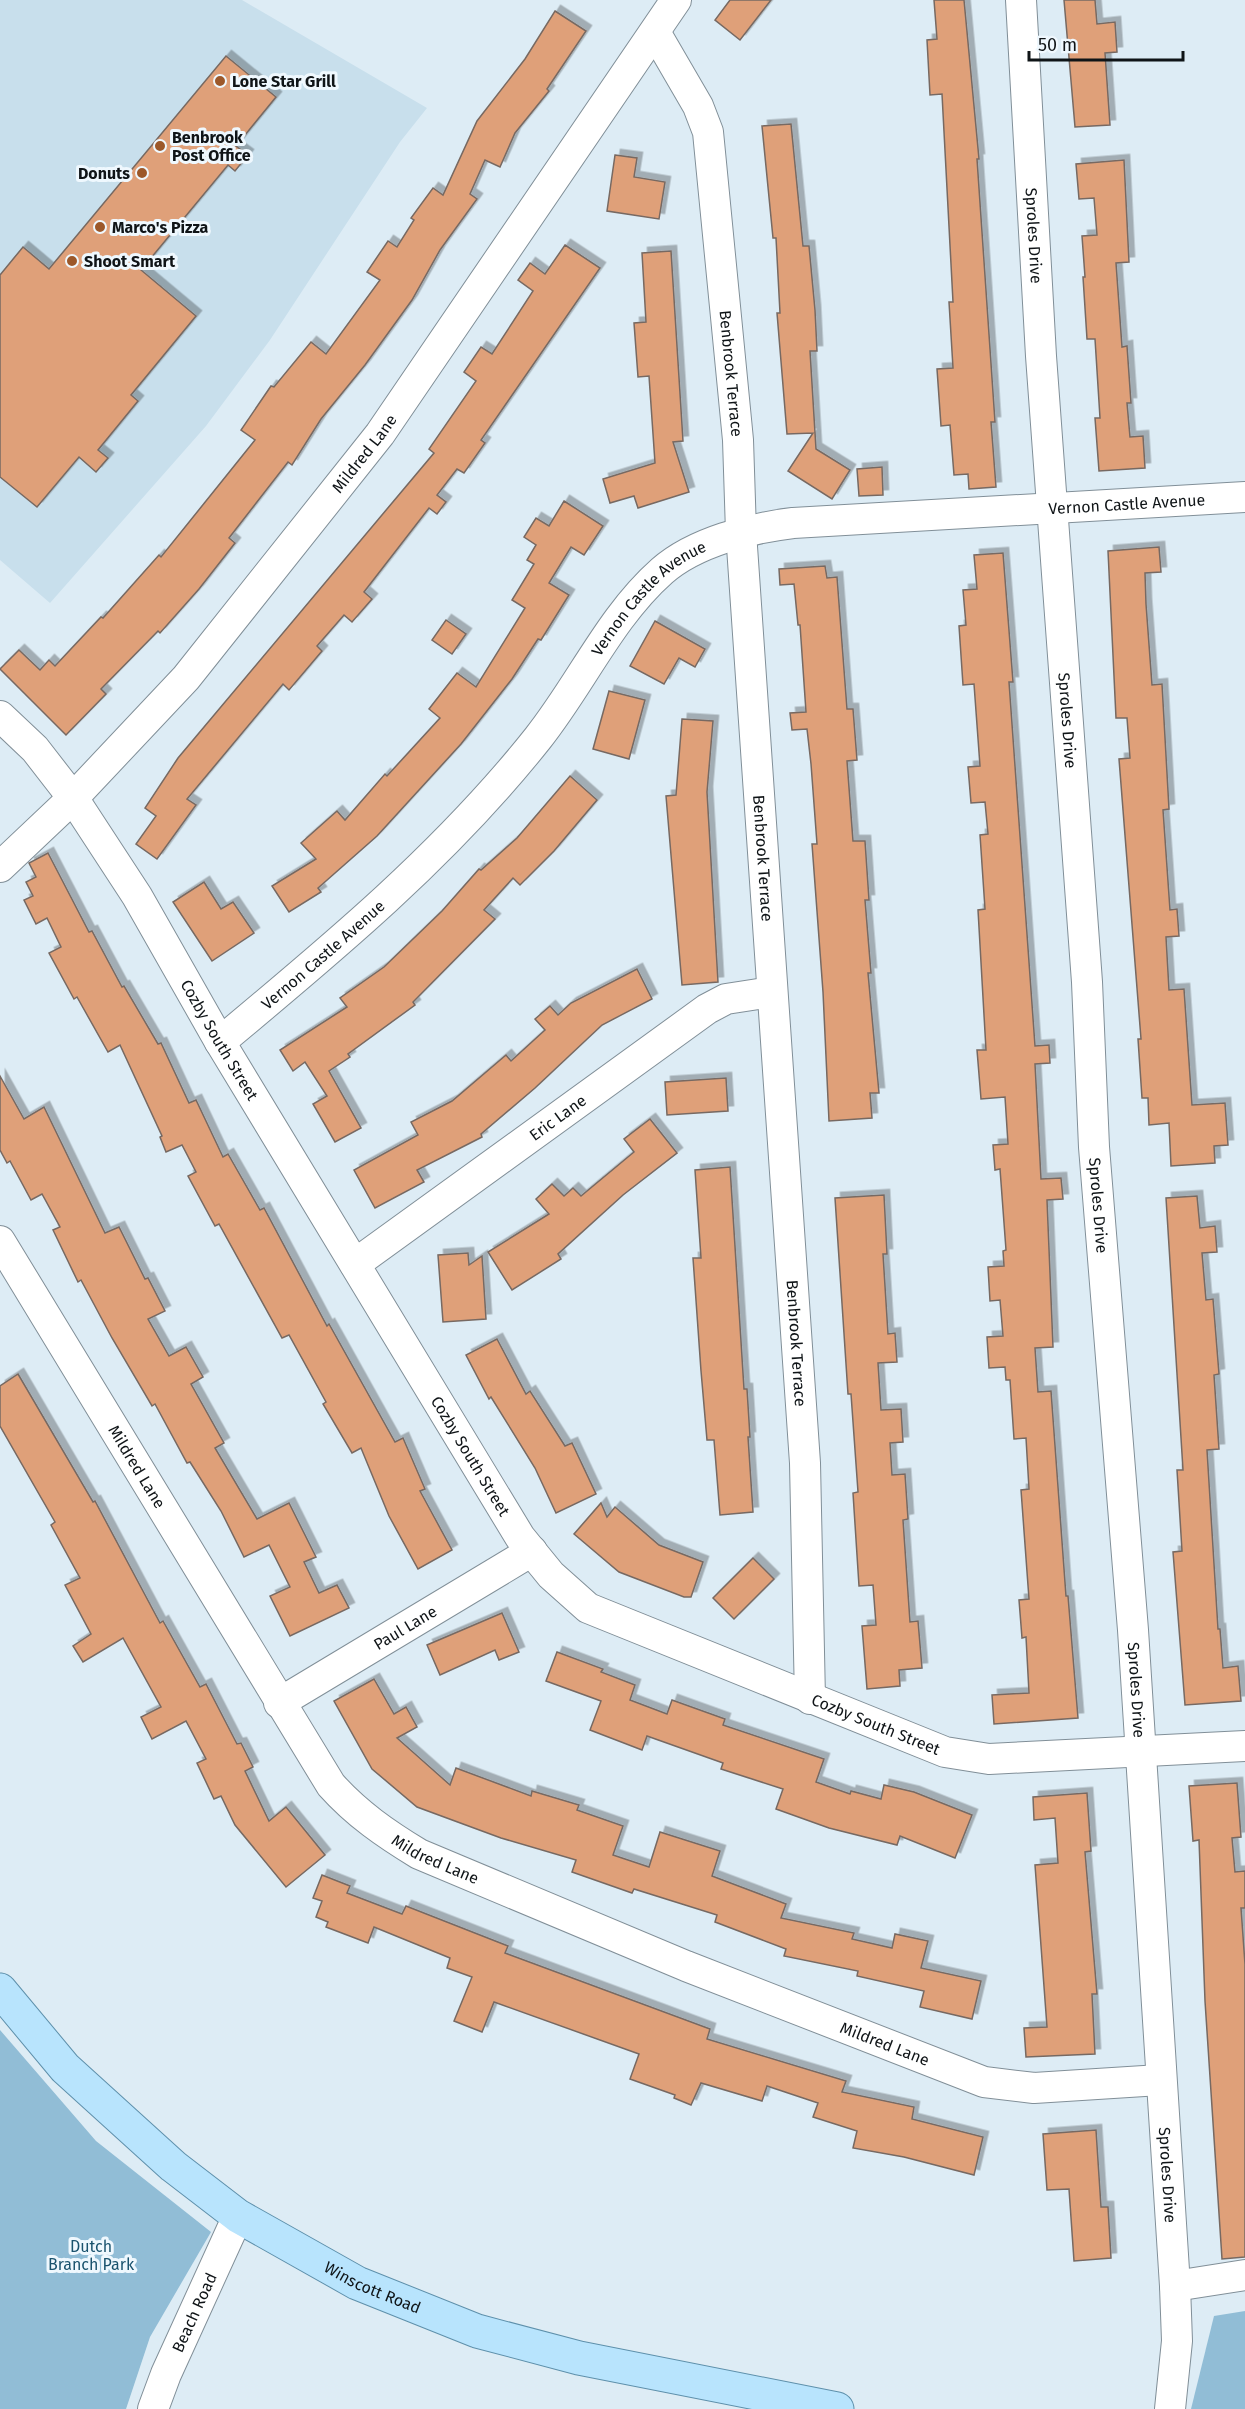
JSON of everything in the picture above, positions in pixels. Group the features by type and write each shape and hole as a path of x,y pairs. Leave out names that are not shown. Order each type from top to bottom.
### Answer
{"main road":[{"name":"Winscott Road","path":"0,1990 65,2068 173,2166 238,2216 357,2283 477,2331 579,2358 837,2409"}],"street":[{"name":"Mildred Lane","path":"0,867 73,798 186,678 380,434 676,0"},
{"name":"Sproles Drive","path":"1021,0 1052,508 1087,982 1094,1147 1104,1300 1133,1630 1160,2080 1175,2286 1177,2341 1170,2409"},
{"name":"Benbrook Terrace","path":"655,32 698,106 708,132 738,440 741,532 771,992 805,1463 810,1699"},
{"name":"Vernon Castle Avenue","path":"220,1042 351,933 460,828 539,737 623,613 663,570 693,552 741,532 793,523 1245,497"},
{"name":"Cozby South Street","path":"0,716 35,749 73,798 137,896 220,1042 520,1537 551,1575 588,1608 945,1752 989,1759 1245,1746"},
{"name":"Eric Lane","path":"355,1264 707,1009 726,999 771,992"},
{"name":"Mildred Lane","path":"0,1241 331,1785 351,1808 378,1829 419,1854 686,1966 984,2082 1034,2088 1160,2080"},
{"name":"Paul Lane","path":"279,1703 532,1551"},
{"name":"Beach Road","path":"153,2409 166,2374 238,2216"},
{"path":"1175,2286 1245,2275"}],"shaded area":[{"path":"0,0 242,0 427,108 400,142 270,340 206,426 50,603 0,560"}],"green space":[{"name":"Dutch Branch Park","path":"0,2030 96,2141 211,2232 150,2337 126,2409 0,2409"},
{"path":"1245,2311 1245,2409 1191,2409 1214,2316"}],"building":[{"path":"730,0 771,0 740,40 715,20"},
{"path":"934,0 964,0 979,159 977,159 995,422 991,422 996,487 969,489 968,474 954,475 950,425 941,426 937,369 953,368 949,302 953,302 942,94 930,95 927,40 937,39"},
{"path":"1064,0 1095,0 1097,24 1115,22 1117,52 1105,53 1110,125 1075,127"},
{"path":"555,11 586,31 547,89 549,91 515,133 500,167 485,160 470,194 477,199 440,250 412,300 365,365 321,419 292,465 288,462 229,538 235,543 199,589 160,633 158,631 101,689 106,694 66,735 0,669 19,650 40,670 49,660 55,666 101,617 103,618 159,555 161,557 255,440 241,430 271,386 274,387 311,342 326,354 380,280 367,272 388,241 397,247 414,220 411,218 433,188 443,195 477,121 525,59"},
{"path":"226,56 276,97 236,146 248,155 235,171 228,165 141,270 196,316 131,395 138,401 98,450 108,458 96,472 79,457 37,507 0,477 0,275 23,247 49,269"},
{"path":"791,124 803,246 809,246 815,310 817,351 810,351 816,449 850,470 832,499 788,471 813,433 787,434 777,313 780,313 776,238 773,238 762,126"},
{"path":"615,155 637,158 634,177 665,182 659,219 607,211"},
{"path":"1124,160 1129,262 1116,263 1122,347 1127,346 1131,403 1127,403 1130,437 1143,436 1145,468 1099,471 1095,418 1100,418 1095,339 1087,339 1082,236 1097,235 1094,198 1079,199 1076,164"},
{"path":"565,245 600,268 481,440 485,443 464,473 457,469 437,495 446,502 437,514 429,508 364,592 372,599 352,622 344,615 317,646 322,651 289,690 283,684 187,799 196,805 157,859 136,844 156,816 145,808 178,758 434,453 429,449 476,381 464,372 481,347 492,354 533,291 518,280 530,263 545,274"},
{"path":"671,251 683,441 673,442 689,492 638,508 634,496 610,503 603,479 655,463 649,376 638,377 634,323 646,322 642,253"},
{"path":"882,467 883,495 859,496 857,469"},
{"path":"564,501 603,526 584,555 571,547 549,583 569,595 541,640 538,639 512,679 461,744 377,836 318,888 321,892 289,912 272,886 316,859 301,843 337,811 345,820 385,774 387,776 440,718 429,709 457,673 476,687 525,608 512,600 534,564 527,560 536,545 524,537 536,518 549,526"},
{"path":"1159,547 1161,572 1145,573 1152,685 1162,684 1169,809 1163,810 1170,910 1177,909 1179,936 1166,937 1169,990 1184,989 1192,1105 1225,1103 1228,1145 1214,1146 1215,1163 1171,1166 1169,1123 1149,1125 1148,1098 1142,1098 1138,1039 1141,1039 1119,759 1130,758 1127,718 1116,718 1108,551"},
{"path":"1003,553 1013,682 1009,682 1035,1046 1049,1045 1050,1063 1035,1064 1041,1179 1061,1178 1063,1199 1047,1200 1053,1347 1035,1348 1038,1392 1051,1391 1066,1596 1068,1596 1078,1718 994,1724 992,1695 1029,1693 1026,1637 1022,1638 1019,1600 1029,1599 1021,1490 1029,1489 1026,1438 1014,1439 1010,1380 1006,1380 1005,1367 989,1368 987,1337 1003,1336 1000,1300 990,1301 988,1267 1004,1266 1003,1251 1006,1250 1000,1169 995,1170 993,1145 1008,1144 1005,1097 981,1099 977,1050 986,1050 978,910 985,909 980,835 988,834 985,802 971,803 968,767 980,766 974,684 963,685 959,626 966,625 963,590 977,589 974,555"},
{"path":"825,566 827,578 837,577 847,709 853,709 857,760 847,761 853,841 865,841 869,900 865,900 871,973 868,973 879,1093 870,1093 872,1118 829,1121 823,992 812,844 817,844 811,764 807,729 792,730 790,713 806,712 800,625 798,625 794,584 780,585 779,569"},
{"path":"446,620 466,634 452,654 432,640"},
{"path":"655,621 705,649 695,667 679,658 664,684 630,666"},
{"path":"609,691 645,700 629,759 593,749"},
{"path":"682,719 713,721 707,792 718,982 682,985 666,796 676,795"},
{"path":"570,776 597,800 554,851 520,885 513,878 484,910 495,919 413,1002 415,1005 348,1054 350,1057 329,1071 361,1128 335,1142 313,1104 327,1096 305,1062 293,1071 280,1050 347,1007 340,998 384,967 442,911 479,869 481,870 517,838"},
{"path":"48,853 89,932 92,931 122,987 124,986 158,1044 161,1043 189,1103 196,1100 223,1157 228,1154 260,1210 264,1208 327,1326 329,1324 395,1442 403,1438 425,1489 420,1491 452,1550 418,1569 389,1516 361,1448 352,1453 323,1404 326,1402 289,1335 282,1338 219,1224 215,1226 188,1176 196,1172 182,1145 166,1152 160,1137 162,1136 120,1045 108,1052 77,997 74,999 49,953 61,947 47,918 36,924 24,900 33,896 26,882 36,877 29,863"},
{"path":"204,882 221,909 233,902 254,933 212,961 173,902"},
{"path":"637,969 652,999 602,1025 535,1088 481,1134 482,1137 417,1170 424,1182 375,1208 354,1170 418,1135 411,1122 452,1101 506,1055 511,1061 545,1030 535,1019 550,1006 558,1015 571,1003"},
{"path":"0,1076 24,1119 44,1107 105,1233 119,1227 145,1279 148,1278 165,1311 148,1319 169,1356 186,1347 203,1377 191,1384 224,1443 215,1448 257,1519 289,1503 316,1557 304,1562 319,1593 337,1585 349,1608 290,1636 270,1596 290,1587 269,1545 244,1557 221,1511 190,1462 187,1463 155,1404 152,1406 81,1280 78,1282 53,1230 60,1227 42,1194 31,1200 10,1161 7,1163 0,1150"},
{"path":"726,1078 728,1111 667,1115 665,1082"},
{"path":"650,1119 677,1153 623,1195 558,1254 561,1259 512,1290 488,1252 549,1214 536,1199 552,1184 564,1196 573,1188 581,1196 634,1152 624,1139"},
{"path":"730,1167 744,1389 747,1389 753,1512 720,1515 714,1440 707,1440 701,1371 693,1258 701,1258 695,1170"},
{"path":"884,1195 887,1254 883,1254 888,1334 895,1333 897,1362 878,1363 881,1410 901,1409 903,1442 890,1443 892,1475 905,1474 908,1519 903,1520 910,1622 918,1621 922,1668 899,1670 900,1686 867,1689 862,1626 876,1625 873,1585 859,1586 853,1493 858,1492 851,1394 848,1394 835,1198"},
{"path":"1197,1196 1200,1228 1215,1226 1217,1252 1202,1253 1206,1300 1213,1299 1219,1374 1214,1375 1219,1449 1207,1450 1218,1629 1220,1629 1223,1668 1238,1666 1241,1701 1185,1705 1173,1552 1182,1551 1177,1470 1183,1470 1166,1198"},
{"path":"468,1253 469,1265 482,1256 486,1319 443,1322 438,1255"},
{"path":"497,1339 526,1394 530,1391 565,1446 572,1443 596,1494 556,1513 535,1468 491,1397 489,1399 466,1355"},
{"path":"18,1374 93,1502 95,1501 160,1623 163,1621 200,1687 206,1684 237,1744 241,1743 253,1767 245,1771 269,1821 286,1807 325,1855 286,1887 235,1825 221,1796 214,1799 197,1763 206,1759 186,1721 152,1739 141,1717 161,1707 123,1638 83,1662 73,1646 91,1634 65,1585 80,1578 51,1525 55,1522 0,1426 0,1386"},
{"path":"601,1503 607,1517 615,1507 659,1545 703,1562 691,1597 684,1597 619,1572 574,1534"},
{"path":"753,1558 774,1579 734,1619 713,1598"},
{"path":"502,1613 519,1652 499,1660 495,1650 440,1675 427,1645"},
{"path":"557,1652 603,1669 601,1672 635,1685 630,1700 667,1714 672,1700 725,1719 723,1725 824,1759 816,1782 850,1794 851,1791 881,1799 884,1785 914,1792 972,1815 955,1858 900,1836 897,1845 829,1828 776,1809 783,1789 721,1769 723,1763 647,1736 642,1750 590,1730 601,1701 546,1681"},
{"path":"374,1679 394,1714 406,1707 417,1727 397,1738 450,1785 456,1768 531,1796 532,1791 579,1805 577,1810 623,1826 613,1855 649,1867 660,1832 720,1851 712,1876 786,1904 781,1918 854,1933 852,1939 892,1948 895,1934 928,1941 921,1968 981,1981 972,2019 920,2007 924,1991 857,1976 858,1971 784,1956 786,1949 715,1922 717,1915 634,1889 632,1893 572,1872 576,1860 501,1838 417,1807 372,1769 334,1701"},
{"path":"1237,1783 1241,1837 1232,1838 1235,1872 1245,1871 1245,1908 1241,1908 1245,1964 1245,2257 1222,2259 1205,2001 1199,1840 1193,1841 1189,1786"},
{"path":"1087,1793 1091,1851 1085,1852 1097,1994 1092,1994 1095,2054 1026,2057 1024,2028 1047,2027 1035,1865 1058,1863 1055,1818 1034,1820 1033,1797"},
{"path":"322,1875 350,1886 347,1893 402,1914 406,1906 508,1946 505,1953 710,2029 707,2039 846,2081 842,2092 914,2107 912,2119 983,2137 974,2175 904,2157 853,2148 857,2131 813,2117 818,2103 767,2086 762,2101 701,2083 691,2105 674,2098 675,2095 630,2079 639,2054 494,2002 482,2032 454,2021 472,1977 447,1968 450,1958 374,1927 368,1943 326,1927 328,1922 316,1917 322,1901 313,1898"},
{"path":"1096,2130 1101,2207 1108,2207 1111,2258 1074,2261 1069,2189 1047,2190 1043,2134"}],"place":[{"name":"Lone Star Grill","path":"220,81"},
{"name":"Benbrook Post Office","path":"160,146"},
{"name":"Donuts","path":"142,173"},
{"name":"Marco's Pizza","path":"100,227"},
{"name":"Shoot Smart","path":"72,261"}]}
